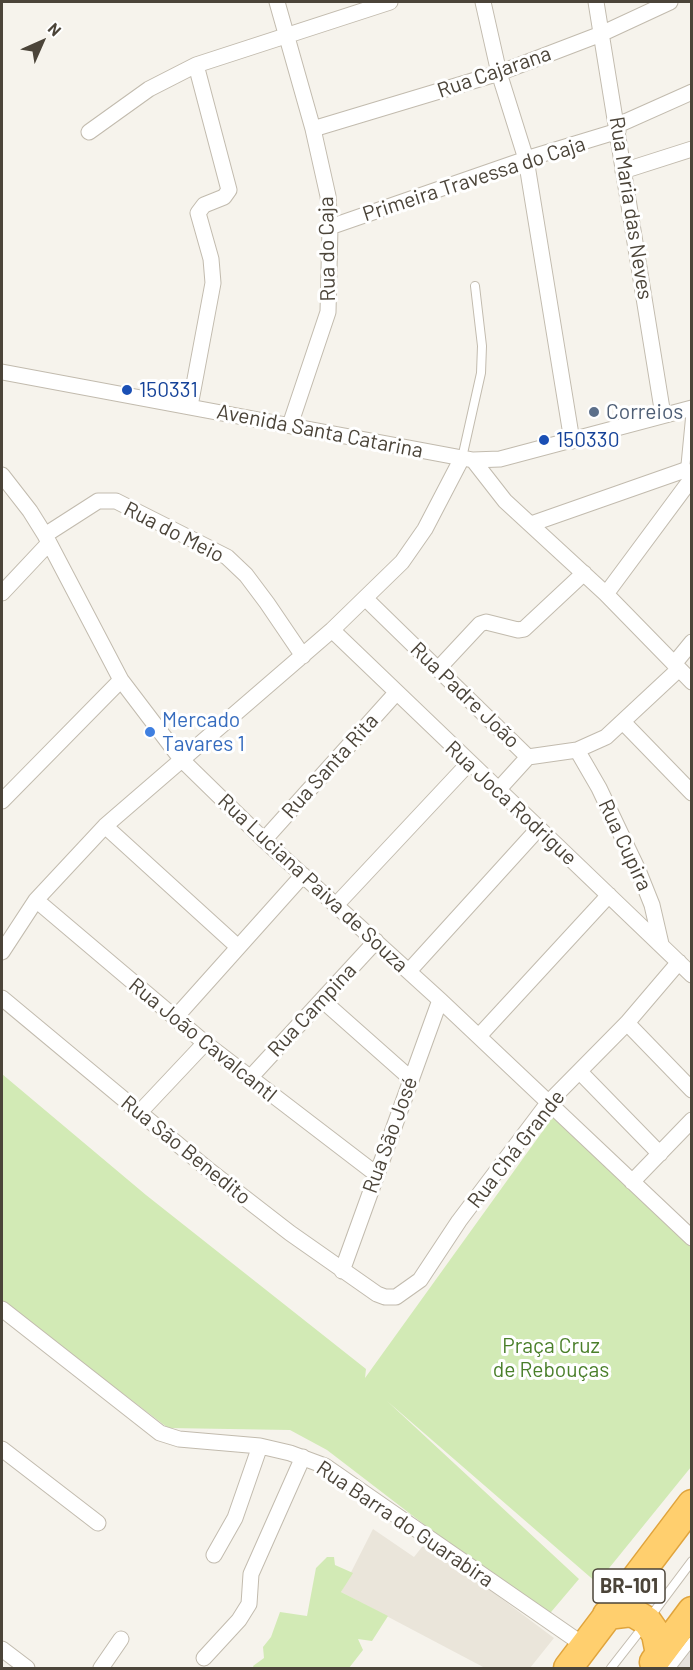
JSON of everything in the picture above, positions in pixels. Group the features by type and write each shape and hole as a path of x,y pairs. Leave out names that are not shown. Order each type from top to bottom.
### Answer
{"highway":[{"name":"BR-101","path":"568,1668 692,1504"},
{"name":"BR-101","path":"660,1664 692,1611"},
{"path":"607,1615 632,1612 647,1620 656,1634 660,1664"}],"street":[{"name":"Rua do Caja","path":"277,2 313,129 328,196 330,227 328,312 290,425"},
{"path":"89,132 149,89 196,65 390,2"},
{"path":"483,2 499,73 526,159 572,441"},
{"name":"Rua Maria das Neves","path":"596,2 663,415"},
{"name":"Rua Cajarana","path":"313,129 499,73 601,34 670,2"},
{"path":"189,406 213,270 198,213 204,205 224,197 229,190 196,65"},
{"name":"Primeira Travessa do Caja","path":"330,227 618,128 692,92"},
{"path":"624,171 692,149"},
{"name":"Avenida Santa Catarina","path":"2,372 468,459 500,459 691,408"},
{"path":"2,952 36,900 105,826 303,656 366,599 402,562 468,459 505,501 606,594 692,682"},
{"name":"Rua Luciana Paiva de Souza","path":"2,475 30,511 47,539 121,680 181,759 264,840 479,1036 692,1238"},
{"path":"531,524 689,475"},
{"path":"606,594 689,475"},
{"name":"Rua do Meio","path":"2,593 47,539 98,501 116,501 227,557 246,575 303,656"},
{"path":"438,669 480,624 486,622 518,630 524,629 584,573"},
{"name":"Rua Padre João","path":"366,599 528,757 577,750 606,737 676,667 692,642"},
{"name":"Rua Joca Rodrigue","path":"332,630 538,829 687,968"},
{"path":"2,801 121,680"},
{"name":"Rua Santa Rita","path":"264,840 396,693"},
{"path":"623,722 692,794"},
{"name":"Rua Cupira","path":"577,750 599,788 638,870 652,905 661,944"},
{"path":"498,790 528,757"},
{"path":"336,905 469,763"},
{"path":"105,826 238,947"},
{"path":"409,971 538,829"},
{"path":"175,1018 303,875"},
{"path":"479,1036 609,895"},
{"name":"Rua João CavalcantI","path":"36,900 249,1079 375,1174"},
{"name":"Rua Campina","path":"249,1079 376,941"},
{"name":"Rua Chá Grande","path":"377,1294 396,1297 420,1280 459,1221 548,1103 627,1023 687,968"},
{"name":"Rua São Benedito","path":"2,998 210,1171 342,1271 377,1294"},
{"path":"322,1000 410,1078"},
{"name":"Rua São José","path":"342,1271 375,1174 440,1000"},
{"path":"627,1023 692,1090"},
{"path":"140,1112 205,1043"},
{"path":"580,1072 660,1154"},
{"path":"632,1182 692,1120"},
{"name":"Rua Barra do Guarabira","path":"2,1309 160,1433 179,1439 260,1446 303,1457 343,1477 585,1646"},
{"path":"214,1555 235,1518 260,1446"},
{"path":"2,1449 98,1523"},
{"path":"204,1658 239,1620 249,1604 251,1574 303,1457"},
{"path":"101,1668 121,1640"},
{"path":"2,1649 27,1668"}],"lane":[{"path":"468,459 481,373 482,346 475,286"},
{"path":"689,475 691,408"},
{"path":"611,1668 692,1561"},
{"path":"660,1664 692,1641"}],"shaded area":[{"path":"373,1529 414,1557 426,1542 554,1638 530,1668 485,1668 341,1592"},
{"path":"691,1647 691,1668 676,1668"}],"green space":[{"name":"Praça Cruz de Rebouças","path":"2,1074 146,1195 366,1369 365,1378 555,1114 691,1243 691,1467 597,1583 387,1401 579,1579 546,1618 327,1450 290,1430 168,1428 2,1301"},
{"path":"327,1557 334,1557 335,1565 353,1573 341,1592 388,1616 372,1641 358,1639 363,1650 349,1668 254,1668 253,1666 264,1658 263,1647 271,1637 280,1612 307,1616 316,1568"}],"place":[{"name":"150331","path":"127,390"},
{"name":"Correios","path":"594,412"},
{"name":"150330","path":"544,440"},
{"name":"Mercado Tavares 1","path":"150,732"}]}
